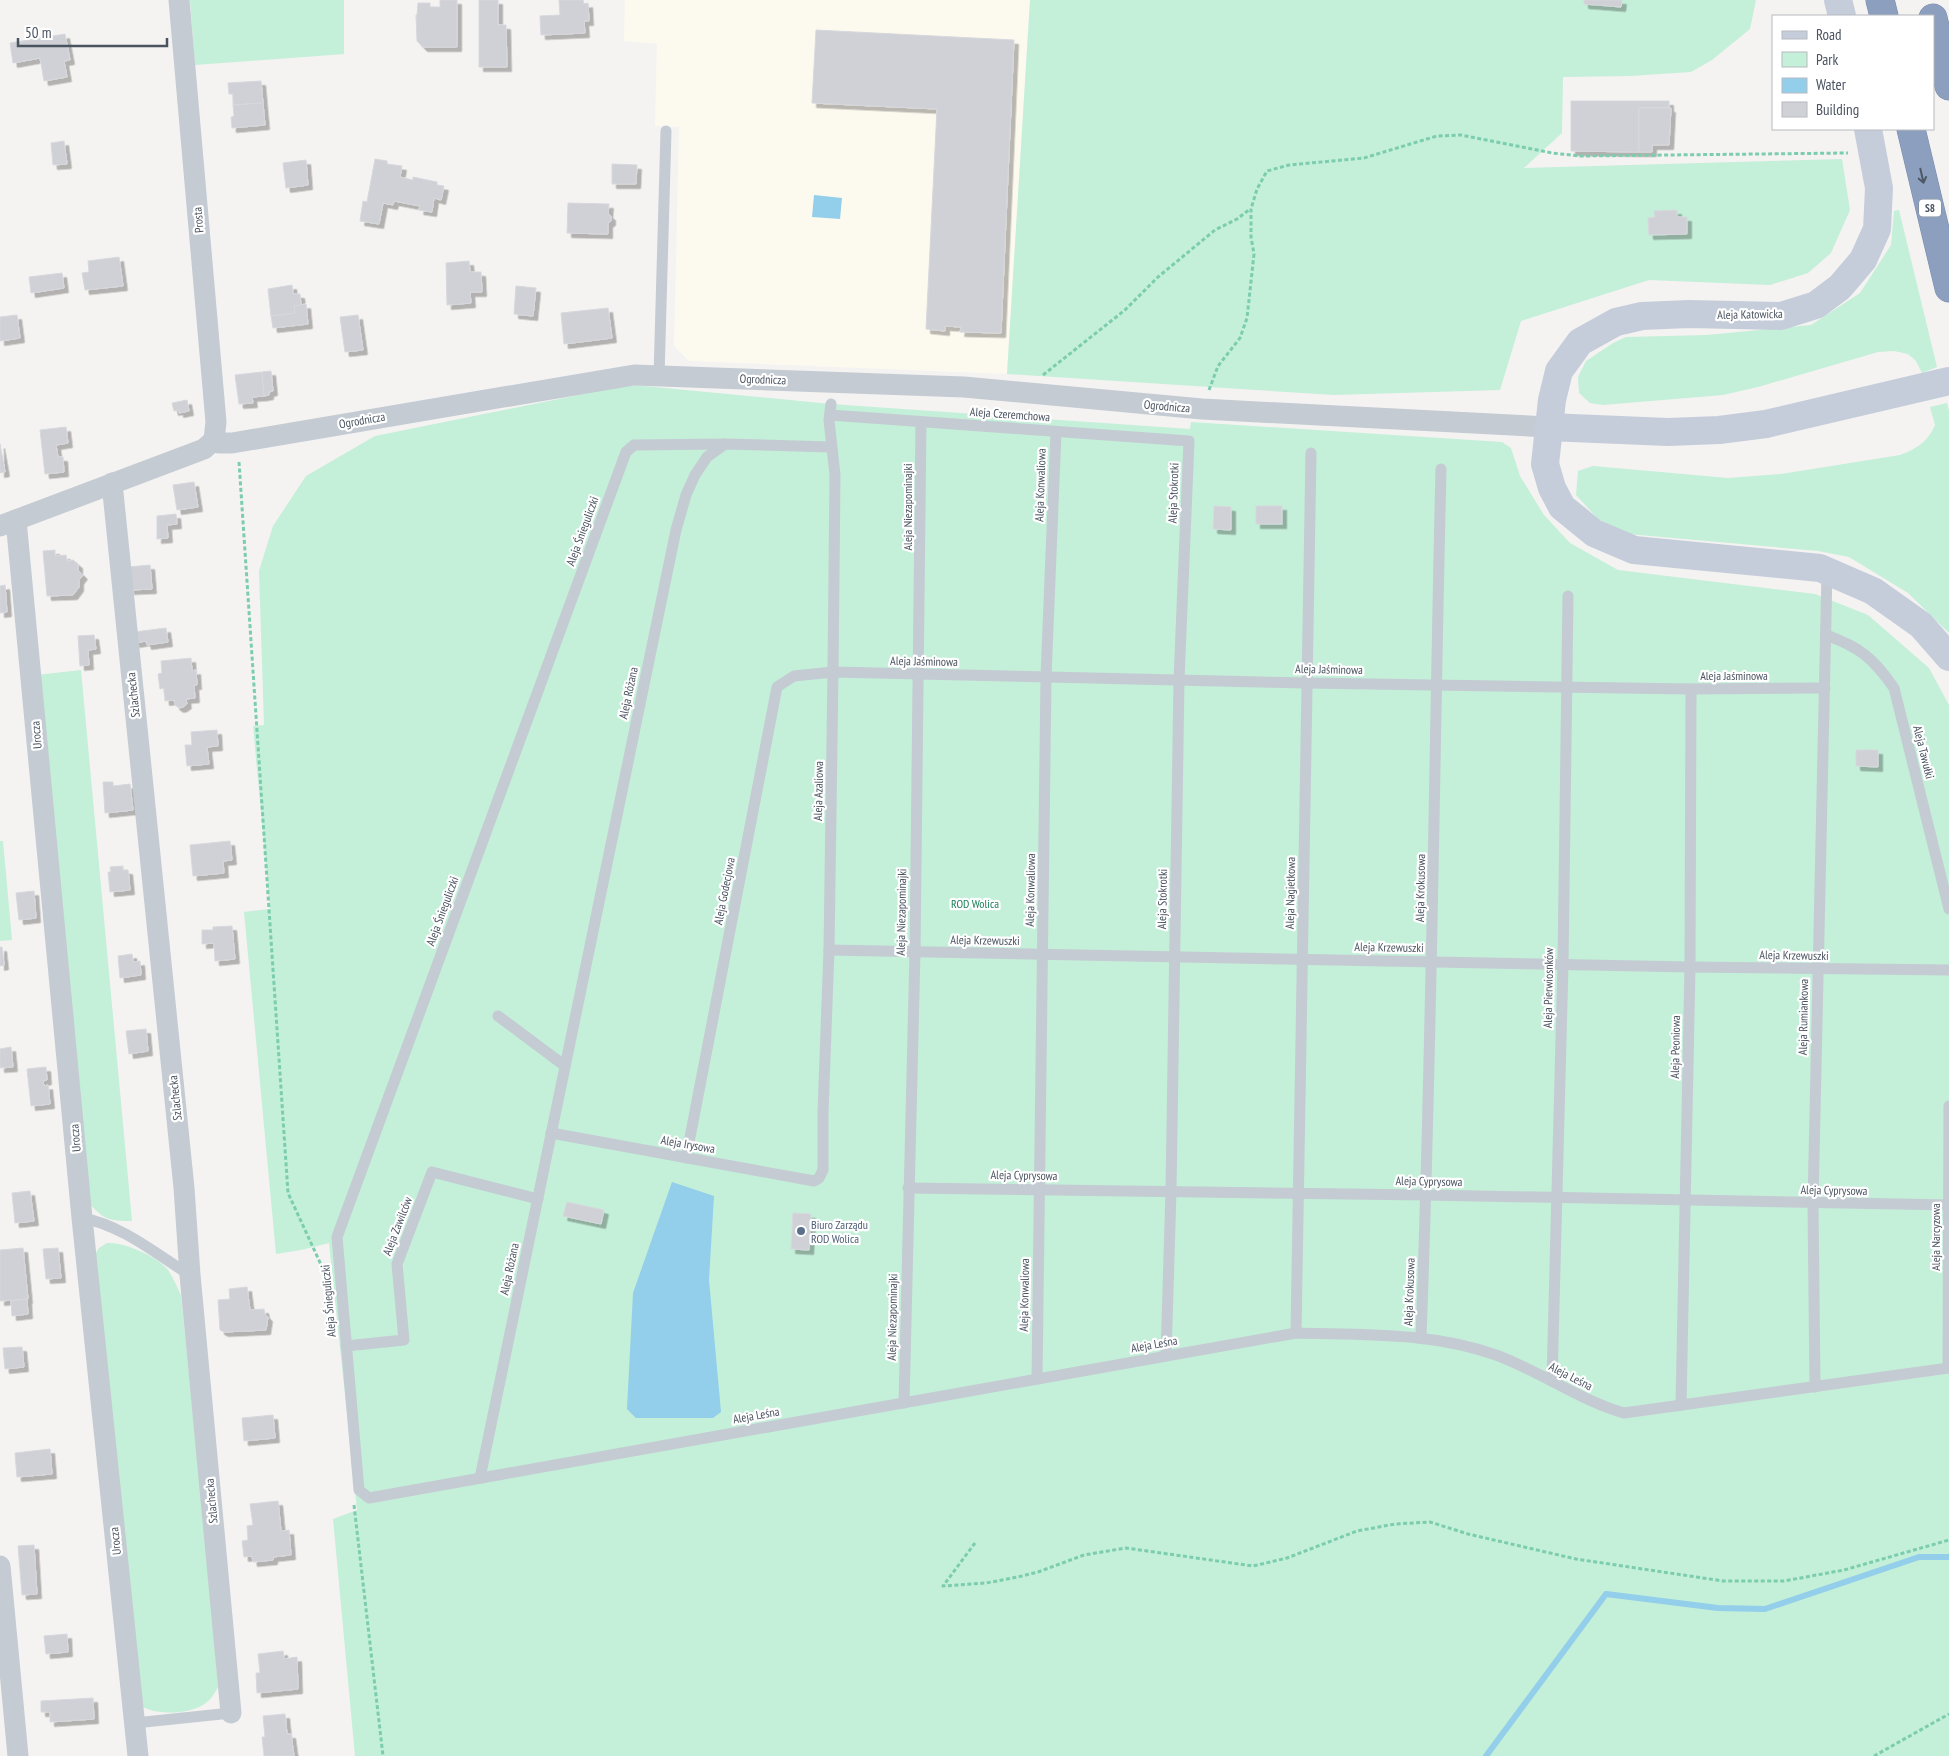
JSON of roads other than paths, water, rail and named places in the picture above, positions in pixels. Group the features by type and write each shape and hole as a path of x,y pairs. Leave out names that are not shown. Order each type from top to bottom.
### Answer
{"highway":[{"path":"1880,0 1884,15"},
{"path":"1928,0 1932,15"},
{"path":"1934,22 1945,48 1949,86"},
{"name":"S8","path":"1911,130 1949,288"}],"street":[{"name":"Prosta","path":"179,0 216,422 214,440"},
{"path":"1838,0 1842,15"},
{"name":"Aleja Katowicka","path":"1868,130 1879,188 1877,229 1863,260 1840,287 1816,305 1780,316 1689,314 1642,316 1616,322 1580,342 1558,371 1548,427 1545,464 1552,488 1562,507 1594,533 1634,550 1820,568 1873,591 1920,625 1949,657"},
{"name":"Ogrodnicza","path":"214,440 225,443 634,375 964,387 1202,409 1548,427"},
{"path":"1548,427 1668,432 1719,430 1766,424 1949,381"},
{"path":"8,523 204,449 214,440"},
{"name":"Szlachecka","path":"112,483 184,1188 190,1275 231,1713"},
{"name":"Urocza","path":"8,523 138,1756"},
{"path":"0,1566 18,1756"}],"lane":[{"path":"659,376 666,131"},
{"name":"Aleja Czeremchowa","path":"831,410 921,422 1189,442"},
{"name":"Aleja Azaliowa","path":"818,1178 823,1170 823,1112 830,950 835,475 831,410"},
{"name":"Aleja Niezapominajki","path":"904,1403 915,952 921,422"},
{"name":"Aleja Konwaliowa","path":"1037,1379 1046,677 1056,432"},
{"name":"Aleja Stokrotki","path":"1166,1356 1179,680 1189,442"},
{"name":"Aleja Śnieguliczki","path":"356,1493 337,1237 626,452 634,444 725,444"},
{"path":"725,444 832,447"},
{"name":"Aleja Różana","path":"480,1478 676,530 686,495 695,475 707,457 725,444"},
{"name":"Aleja Nagietkowa","path":"1296,1333 1311,453"},
{"name":"Aleja Krokusowa","path":"1421,1337 1427,1195 1441,468"},
{"name":"Aleja Rumiankowa","path":"1815,1387 1813,1203 1827,571"},
{"name":"Aleja Pierwiosnków","path":"1552,1381 1563,964 1568,596"},
{"name":"Aleja Tawułki","path":"1826,635 1863,652 1880,669 1894,688 1949,909"},
{"name":"Aleja Jaśminowa","path":"833,672 1307,683 1691,689 1824,688"},
{"name":"Aleja Godecjowa","path":"686,1158 777,687 794,676 833,672"},
{"name":"Aleja Peoniowa","path":"1682,1405 1690,967 1691,689"},
{"name":"Aleja Krzewuszki","path":"830,950 1690,967 1949,970"},
{"path":"498,1016 565,1066"},
{"name":"Aleja Narcyzowa","path":"1948,1368 1949,1106"},
{"name":"Aleja Irysowa","path":"551,1133 814,1181 818,1178"},
{"name":"Aleja Zawilców","path":"346,1346 404,1340 397,1264 432,1172 538,1199"},
{"name":"Aleja Cyprysowa","path":"908,1188 1686,1199 1948,1205"},
{"path":"82,1218 96,1220 119,1230 190,1275"},
{"name":"Aleja Leśna","path":"356,1493 369,1498 1296,1333 1421,1337 1462,1344 1496,1356 1602,1406 1624,1413 1948,1368"},
{"path":"135,1724 231,1713"}],"water":[{"path":"814,195 842,198 840,219 812,217"},
{"path":"672,1182 714,1196 709,1280 721,1412 713,1418 636,1418 627,1409 633,1293"}],"waterway":[{"path":"1486,1756 1606,1594 1718,1608 1765,1609 1919,1557 1949,1557"}],"place":[{"name":"Biuro Zarządu ROD Wolica","path":"801,1231"}],"park label":[{"name":"ROD Wolica","path":"975,903"}]}
